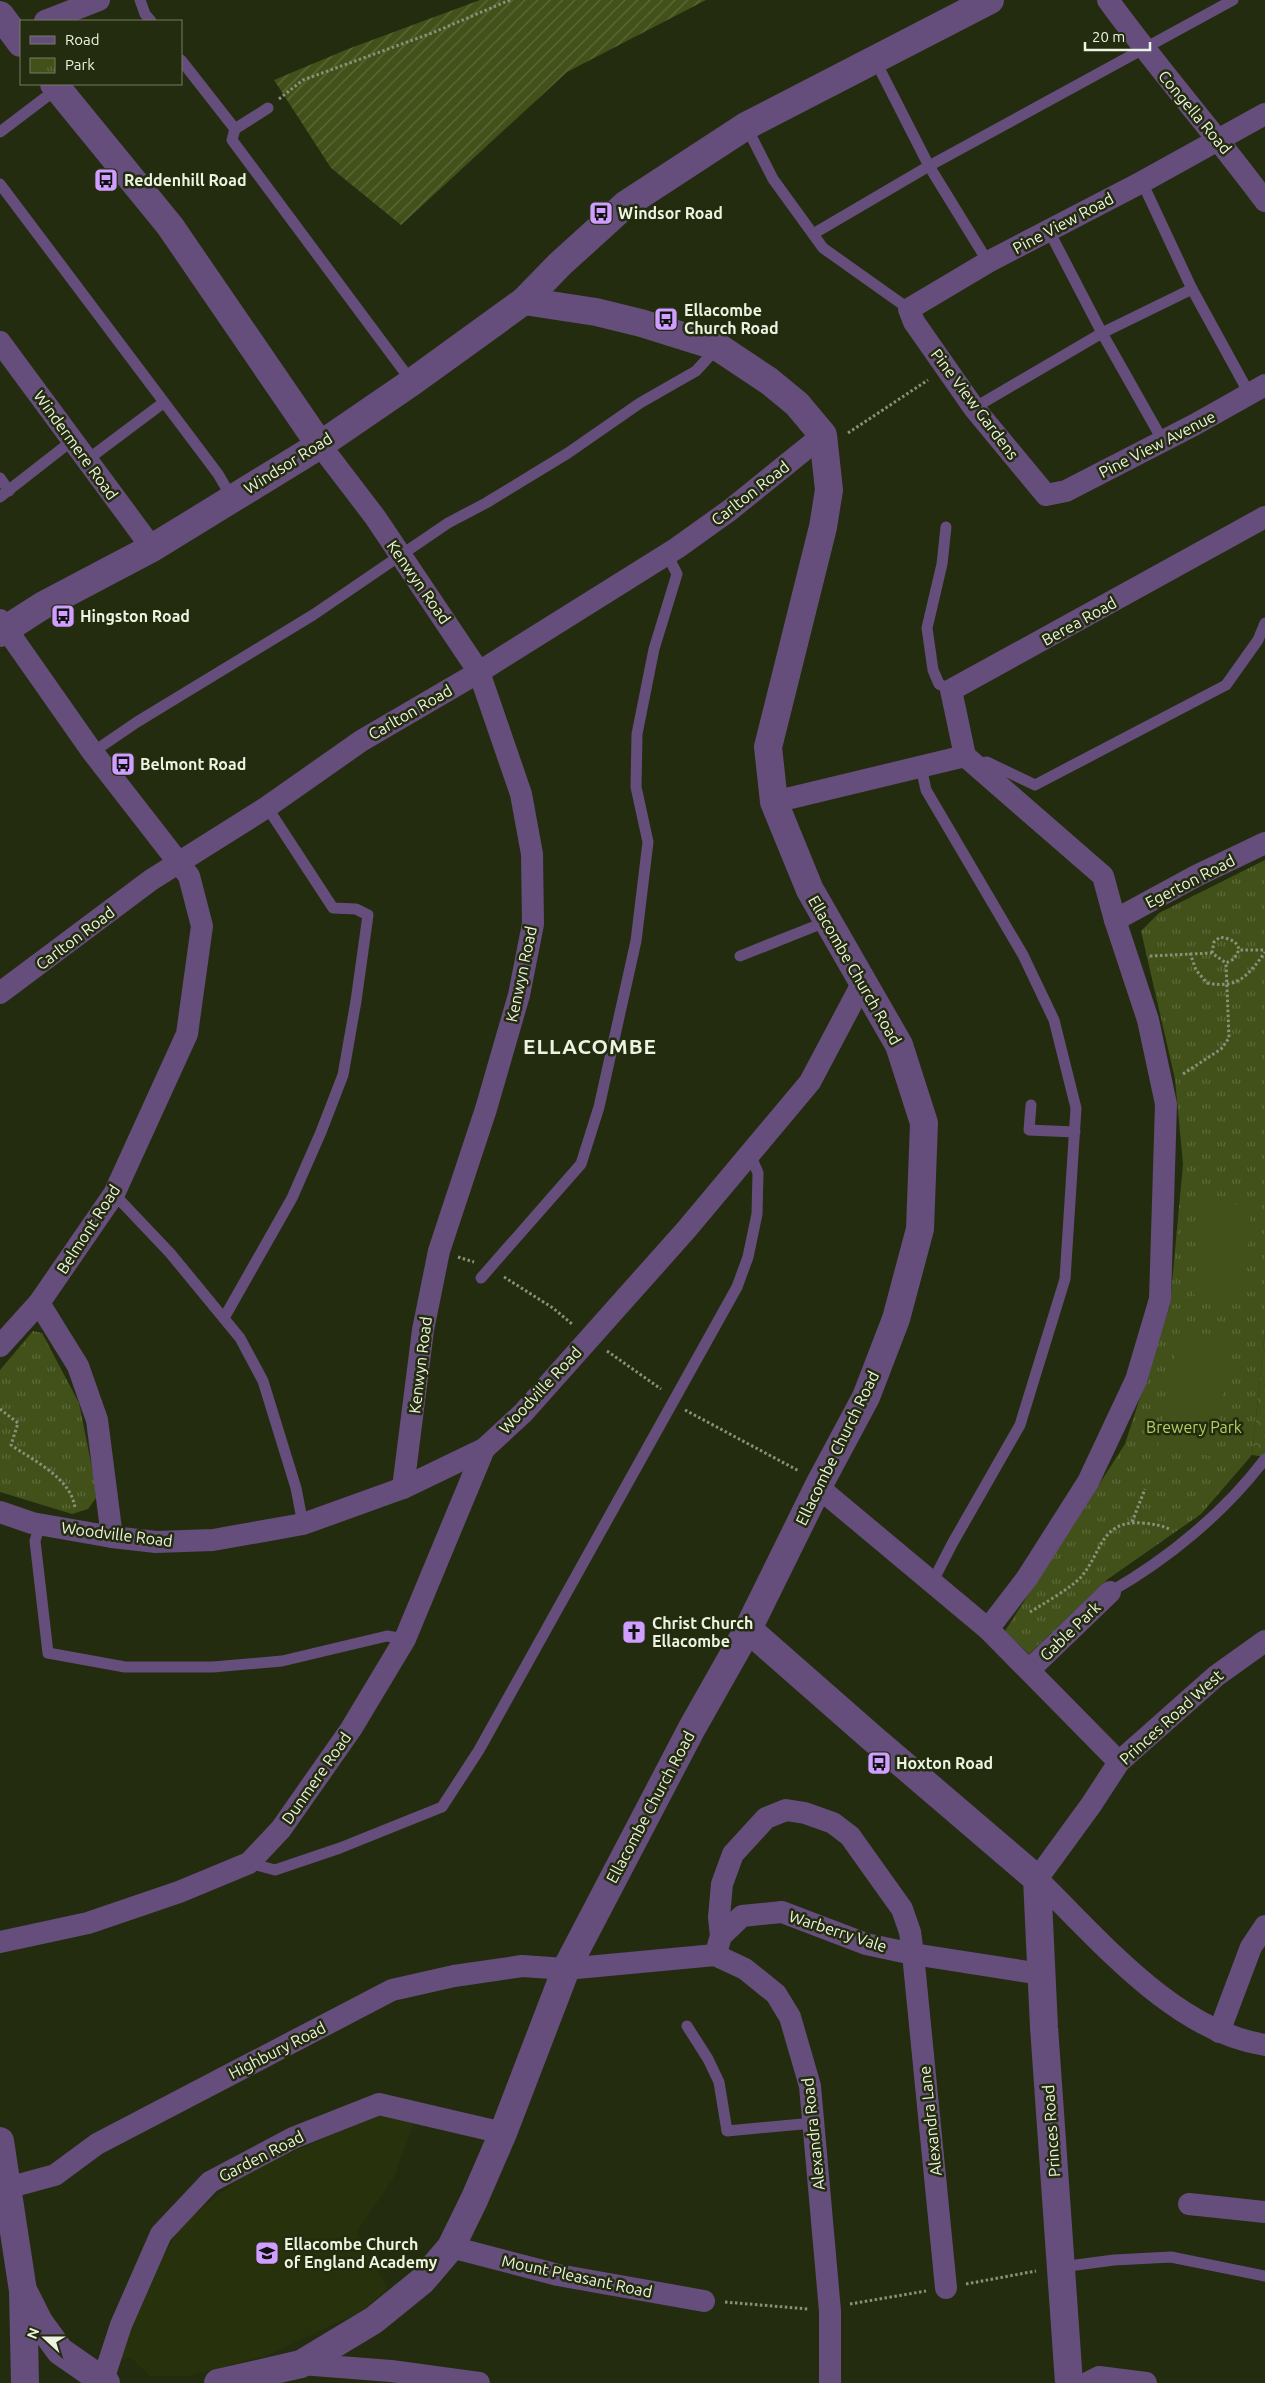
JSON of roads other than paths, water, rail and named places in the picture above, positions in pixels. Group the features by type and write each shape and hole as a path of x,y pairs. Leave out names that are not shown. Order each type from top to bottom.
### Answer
{"street":[{"path":"48,20 99,0"},
{"name":"Windsor Road","path":"2,627 152,548 320,444 412,382 524,301 560,264 626,205 746,126 990,0"},
{"name":"Congella Road","path":"1108,0 1144,50 1219,138 1265,201"},
{"path":"56,86 170,226 320,444"},
{"name":"Pine View Road","path":"909,310 988,262 1142,182 1265,114"},
{"path":"524,301 596,312 642,323 718,347 769,381 797,404 823,441"},
{"name":"Pine View Gardens","path":"909,310 914,322 974,408 1046,495"},
{"name":"Windermere Road","path":"0,342 152,548"},
{"name":"Pine View Avenue","path":"1046,495 1066,491 1258,390"},
{"name":"Carlton Road","path":"0,993 151,880 267,807 361,741 479,672 667,554 823,441"},
{"name":"Ellacombe Church Road","path":"218,2383 301,2364 374,2320 422,2281 451,2247 474,2200 503,2132 566,1969 688,1737 748,1629 819,1485 866,1397 896,1319 920,1228 924,1123 899,1045 864,980 810,890 774,802 768,747 823,527 829,490 823,441"},
{"name":"Kenwyn Road","path":"320,444 375,517 479,672 521,794 532,854 533,924 519,995 486,1109 439,1251 424,1330 411,1441 403,1488"},
{"name":"Berea Road","path":"952,690 1265,517"},
{"name":"Belmont Road","path":"0,1346 39,1303 114,1194 187,1034 202,926 189,876 2,627"},
{"path":"952,690 970,760 1103,876 1115,920 1148,1020 1166,1104 1160,1299 1136,1380 1088,1482 1027,1578 988,1629"},
{"path":"774,802 921,767 970,760"},
{"name":"Egerton Road","path":"1115,920 1196,876 1265,843"},
{"name":"Woodville Road","path":"0,1512 40,1524 112,1537 156,1542 213,1540 303,1524 403,1488 484,1448 523,1413 686,1230 810,1082 864,980"},
{"path":"39,1303 78,1366 96,1420 112,1537"},
{"name":"Dunmere Road","path":"0,1942 88,1923 179,1892 249,1863 281,1829 351,1729 405,1638 484,1448"},
{"path":"819,1485 988,1629 1119,1762"},
{"name":"Gable Park","path":"1029,1670 1110,1592"},
{"path":"748,1629 1037,1879 1133,1972 1168,2003 1219,2032 1265,2045"},
{"name":"Princes Road West","path":"1037,1879 1091,1805 1119,1762 1216,1676 1265,1641"},
{"name":"Alexandra Lane","path":"718,1945 722,1884 733,1854 766,1818 786,1810 805,1813 833,1823 850,1836 902,1909 910,1932 913,1954 946,2288"},
{"name":"Princes Road","path":"1037,1879 1041,1974 1069,2383"},
{"name":"Warberry Vale","path":"718,1945 742,1916 782,1912 866,1944 913,1954 1041,1974"},
{"path":"1219,2032 1250,1947 1262,1936"},
{"path":"566,1969 718,1945"},
{"name":"Alexandra Road","path":"718,1945 776,1994 790,2017 810,2086 830,2311 830,2383"},
{"name":"Highbury Road","path":"7,2188 55,2175 96,2144 392,1990 454,1976 522,1966 566,1969"},
{"name":"Garden Road","path":"105,2382 121,2325 161,2234 210,2182 293,2138 379,2104 503,2132"},
{"path":"0,2141 23,2291 25,2383"},
{"path":"1189,2204 1265,2212"},
{"name":"Mount Pleasant Road","path":"451,2247 558,2275 704,2301"},
{"path":"23,2291 38,2322 60,2351 105,2382"},
{"path":"301,2364 391,2371 479,2383"},
{"path":"1087,2383 1099,2377 1146,2383"}],"lane":[{"path":"140,0 145,14 150,20"},
{"path":"813,234 929,166 1144,50 1232,0"},
{"path":"874,60 929,166 988,262"},
{"path":"182,61 234,128 232,140 412,382"},
{"path":"0,132 56,86"},
{"path":"234,128 268,108"},
{"path":"746,126 773,179 823,248 909,310"},
{"path":"1142,182 1192,289 1258,390"},
{"path":"0,184 218,474 232,498"},
{"path":"1049,231 1102,333 1164,440"},
{"path":"974,408 1102,333 1192,289"},
{"path":"94,752 137,722 313,615 448,523 486,503 568,453 640,403 696,371 718,347"},
{"path":"87,460 163,403"},
{"path":"0,478 4,494 73,440"},
{"path":"946,527 942,564 927,628 936,677 939,684 952,690"},
{"path":"481,1278 488,1267 582,1164 599,1108 636,941 648,842 636,787 637,734 654,649 677,574 667,554"},
{"path":"970,760 987,762 1035,786 1226,685 1258,640 1265,623"},
{"path":"921,767 926,790 1024,955 1054,1020 1076,1108 1065,1279 1020,1425 952,1544 932,1583"},
{"path":"224,1318 292,1198 321,1132 343,1075 368,915 356,909 333,908 267,807"},
{"path":"740,956 828,921"},
{"path":"1031,1105 1029,1130 1074,1132"},
{"path":"249,1863 275,1870 340,1848 442,1807 479,1750 737,1287 748,1257 757,1214 758,1174 750,1154"},
{"path":"114,1194 170,1253 240,1338 263,1381 296,1488 303,1524"},
{"path":"1110,1592 1134,1578 1187,1538 1253,1475 1265,1459"},
{"path":"40,1524 35,1541 48,1653 125,1667 213,1667 282,1661 387,1636 405,1638"},
{"path":"687,2026 708,2059 719,2082 727,2130 813,2123"},
{"path":"1061,2267 1114,2260 1172,2257 1265,2276"}],"place":[{"name":"Reddenhill Road","path":"106,180"},
{"name":"Windsor Road","path":"601,213"},
{"name":"Ellacombe Church Road","path":"666,319"},
{"name":"Hingston Road","path":"63,616"},
{"name":"Belmont Road","path":"123,764"},
{"name":"Christ Church Ellacombe","path":"634,1632"},
{"name":"Hoxton Road","path":"879,1763"},
{"name":"Ellacombe Church of England Academy","path":"267,2253"}],"district":[{"name":"ELLACOMBE","path":"590,1047"}],"park label":[{"name":"Brewery Park","path":"1194,1427"}]}
